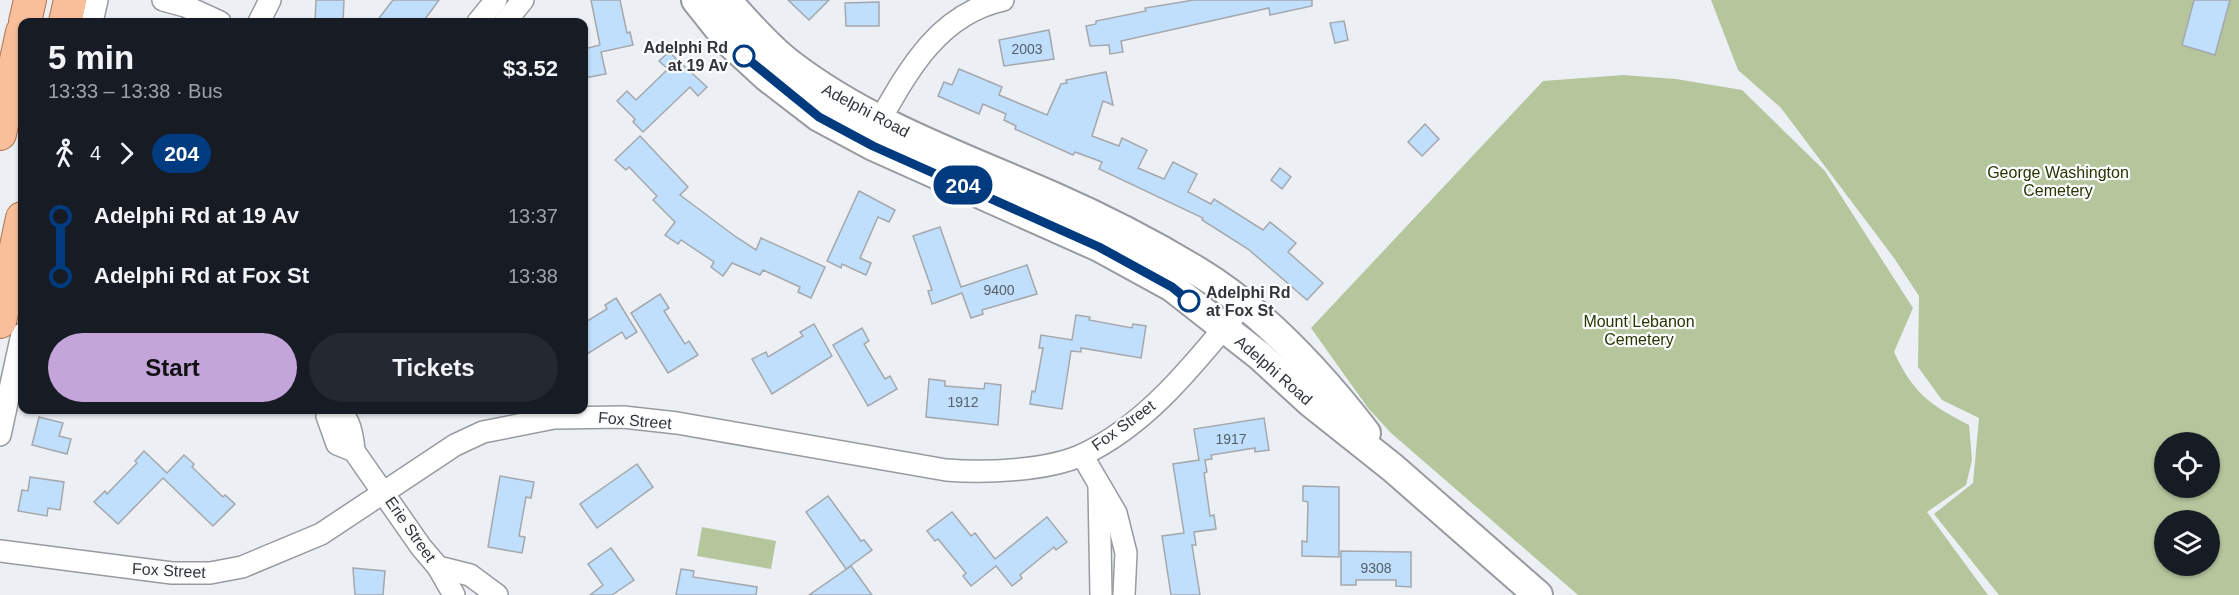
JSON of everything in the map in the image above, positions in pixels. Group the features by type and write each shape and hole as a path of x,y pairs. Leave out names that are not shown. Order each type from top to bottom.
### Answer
{"main road":[{"path":"26,18 30,0"},
{"path":"66,18 70,0"},
{"name":"Adelphi Road","path":"696,0 731,44 819,117 873,146 1099,247 1172,287 1260,356 1310,402 1393,468 1538,595"},
{"name":"Adelphi Road","path":"726,0 789,63 832,94 880,120 1146,241 1200,272 1284,340 1342,402 1393,468"},
{"path":"0,134 18,51"},
{"path":"0,322 18,237"}],"street":[{"path":"93,18 97,0"},
{"path":"163,0 185,6 211,18"},
{"path":"261,18 270,0"},
{"path":"480,18 496,0"},
{"path":"508,18 523,0"},
{"path":"880,120 915,61 944,29 965,12 1003,0"},
{"name":"Fox Street","path":"0,550 172,573 210,573 242,567 321,534 455,445 483,432 519,423 589,416 677,423 946,470 971,472 1010,469 1082,455 1116,434 1169,391 1243,305"},
{"path":"0,435 18,352"},
{"path":"328,414 337,444 354,451 353,437 344,414"},
{"name":"Erie Street","path":"354,451 384,490 421,547 438,567 454,595"},
{"path":"1082,455 1116,513 1126,553 1124,595"},
{"path":"1099,487 1101,595"},
{"path":"1101,552 1126,553"},
{"name":"Erie Street","path":"438,567 470,575 483,591"}],"green space":[{"name":"George Washington Cemetery","path":"1711,0 2239,0 2239,595 1999,595 1934,514 1973,483 1979,418 1942,400 1918,367 1919,296 1894,258 1781,108 1738,70"},
{"name":"Mount Lebanon Cemetery","path":"1623,75 1676,79 1742,90 1825,171 1913,308 1894,352 1901,366 1916,388 1933,404 1969,425 1972,460 1966,485 1927,512 1988,595 1578,595 1391,433 1368,408 1311,328 1543,81"},
{"path":"702,527 776,541 771,569 697,556"}],"building":[{"path":"316,0 344,0 343,18 315,18"},
{"path":"393,0 439,0 426,18 379,18"},
{"path":"591,0 620,0 627,33 630,32 633,45 601,52 606,74 588,77 588,48 600,45"},
{"path":"788,0 829,0 809,20"},
{"path":"1194,0 1312,0 1312,6 1270,15 1269,8 1121,41 1123,52 1110,54 1109,45 1090,46 1086,26 1096,24 1096,21 1146,11 1145,8"},
{"path":"2194,0 2230,0 2215,55 2182,45"},
{"path":"879,2 879,26 846,26 845,3"},
{"path":"1344,21 1348,40 1335,43 1330,23"},
{"path":"1049,30 1054,59 1004,66 999,40"},
{"path":"669,52 707,87 698,96 690,87 643,132 633,122 635,119 617,101 627,91 636,100 668,69 659,61"},
{"path":"959,69 1002,87 999,95 1047,115 1061,84 1067,83 1066,80 1106,72 1113,105 1103,101 1092,136 1119,146 1122,138 1147,150 1138,168 1164,179 1173,162 1197,174 1188,192 1211,204 1214,199 1263,230 1270,222 1296,243 1288,252 1323,283 1307,300 1248,249 1202,220 1203,218 1099,169 1102,162 1075,152 1073,155 1015,129 1016,126 1004,120 1006,114 983,104 979,114 938,96 944,82 952,85"},
{"path":"1425,124 1439,139 1422,156 1408,142"},
{"path":"640,136 688,187 680,195 736,237 756,250 761,238 825,267 811,298 798,292 800,287 763,270 760,275 732,263 723,276 711,267 714,262 681,240 678,244 665,235 675,222 653,200 657,196 629,167 626,170 615,160"},
{"path":"1280,168 1291,177 1282,189 1271,180"},
{"path":"859,191 895,210 889,222 878,217 860,258 871,263 866,275 842,264 841,268 827,261"},
{"path":"940,227 961,287 1027,265 1037,294 982,310 983,314 971,318 962,293 932,304 928,291 932,290 913,236"},
{"path":"660,294 669,308 664,311 685,344 689,341 698,355 668,373 631,313"},
{"path":"616,298 637,332 626,339 622,332 588,353 588,321 607,309 605,305"},
{"path":"1076,315 1090,317 1089,320 1132,328 1133,324 1146,326 1141,358 1081,348 1081,352 1071,351 1062,409 1030,404 1032,391 1035,392 1043,348 1039,348 1041,335 1072,340"},
{"path":"814,324 832,356 772,394 752,359 766,352 768,357 803,336 800,332"},
{"path":"862,328 869,341 864,344 885,379 890,376 897,389 868,406 833,345"},
{"path":"929,379 945,381 945,386 984,389 985,383 1001,385 998,425 926,417"},
{"path":"39,417 63,423 59,436 71,439 67,454 32,445"},
{"path":"1264,418 1269,450 1255,452 1255,448 1211,455 1212,459 1205,460 1207,472 1204,473 1210,516 1214,515 1216,529 1194,532 1196,545 1192,545 1200,595 1171,595 1162,536 1184,533 1173,464 1199,460 1194,429"},
{"path":"144,451 167,473 184,455 194,464 192,467 223,497 225,495 235,504 213,526 163,478 118,524 94,502 105,491 107,494 137,463 135,461"},
{"path":"637,464 653,487 597,528 580,504"},
{"path":"500,476 534,482 531,498 526,497 519,536 525,537 522,553 488,547"},
{"path":"30,477 64,482 60,510 48,508 47,516 18,511 22,490 28,491"},
{"path":"1303,486 1339,487 1339,557 1302,556 1302,541 1307,542 1308,502 1303,501"},
{"path":"828,496 861,541 864,540 872,550 846,569 806,512"},
{"path":"952,512 971,536 975,533 995,559 1047,517 1067,542 1056,550 1054,547 1020,575 1022,578 1012,586 996,566 971,586 963,576 966,573 938,539 935,541 927,531"},
{"path":"611,548 634,580 612,595 590,595 603,585 588,564"},
{"path":"1341,551 1411,552 1411,587 1396,586 1396,580 1356,580 1356,585 1341,585"},
{"path":"851,566 872,595 809,595"},
{"path":"353,568 385,571 383,595 355,595"},
{"path":"681,569 694,571 693,577 757,587 756,595 676,595"}],"bus line":[{"name":"204","path":"744,56 819,117 873,146 1099,247 1172,287 1189,301"}],"place":[{"name":"Adelphi Rd at 19 Av","path":"744,56"},
{"name":"Adelphi Rd at Fox St","path":"1189,301"}]}
